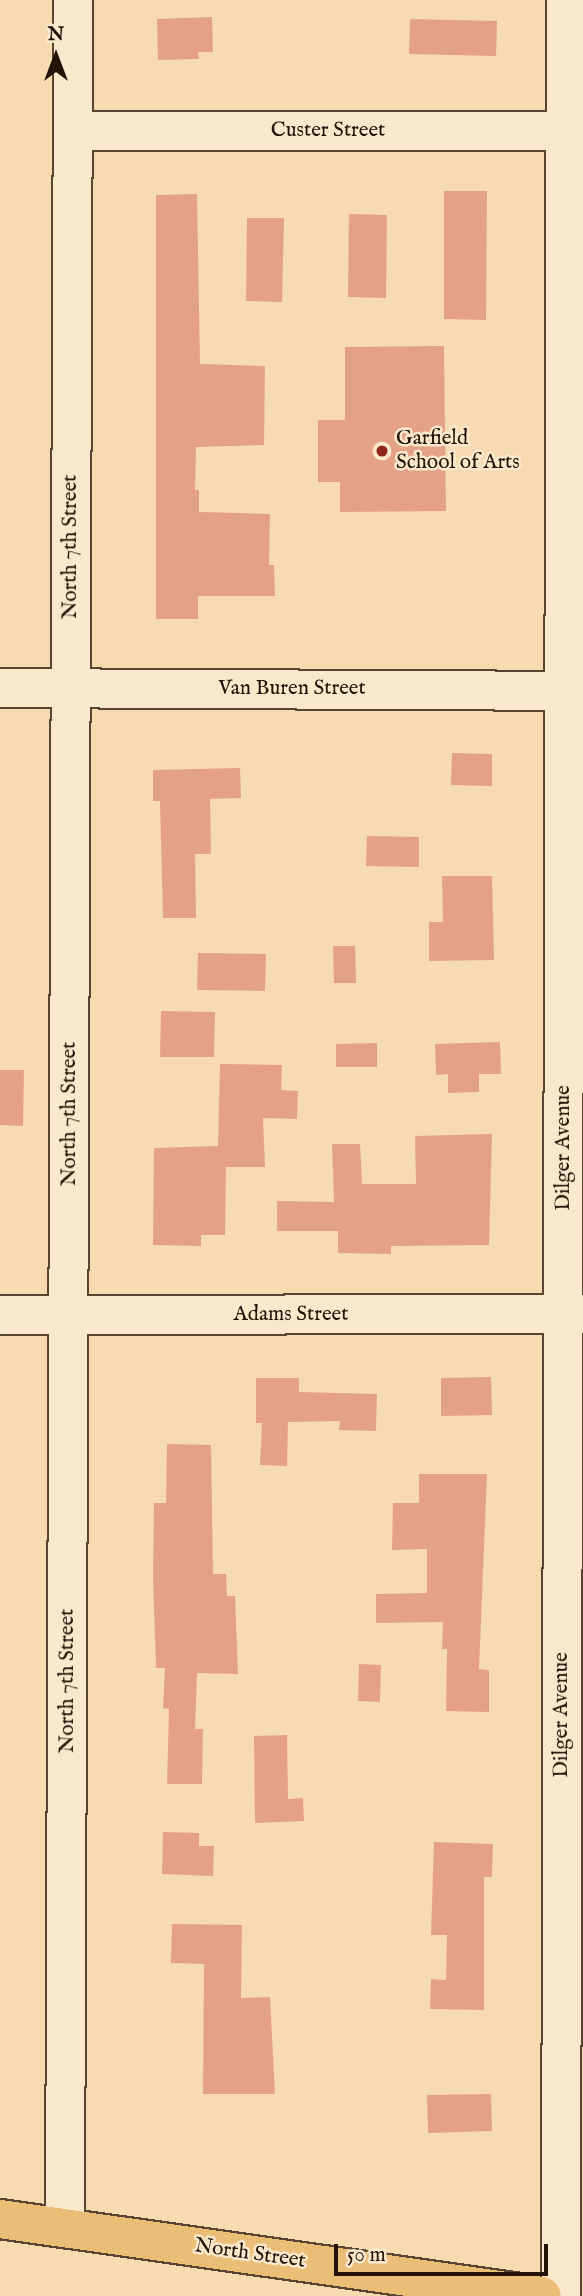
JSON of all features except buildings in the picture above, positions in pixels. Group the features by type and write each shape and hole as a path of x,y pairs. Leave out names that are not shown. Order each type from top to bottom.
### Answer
{"main road":[{"name":"North Street","path":"0,2219 542,2296"}],"street":[{"name":"North 7th Street","path":"65,2228 73,0"},
{"name":"Dilger Avenue","path":"561,2296 572,1942 575,131 566,0"},
{"name":"Custer Street","path":"74,131 575,131"},
{"name":"Van Buren Street","path":"0,688 574,691"},
{"name":"Adams Street","path":"0,1315 573,1314"}],"place":[{"name":"Garfield School of Arts","path":"382,451"}]}
